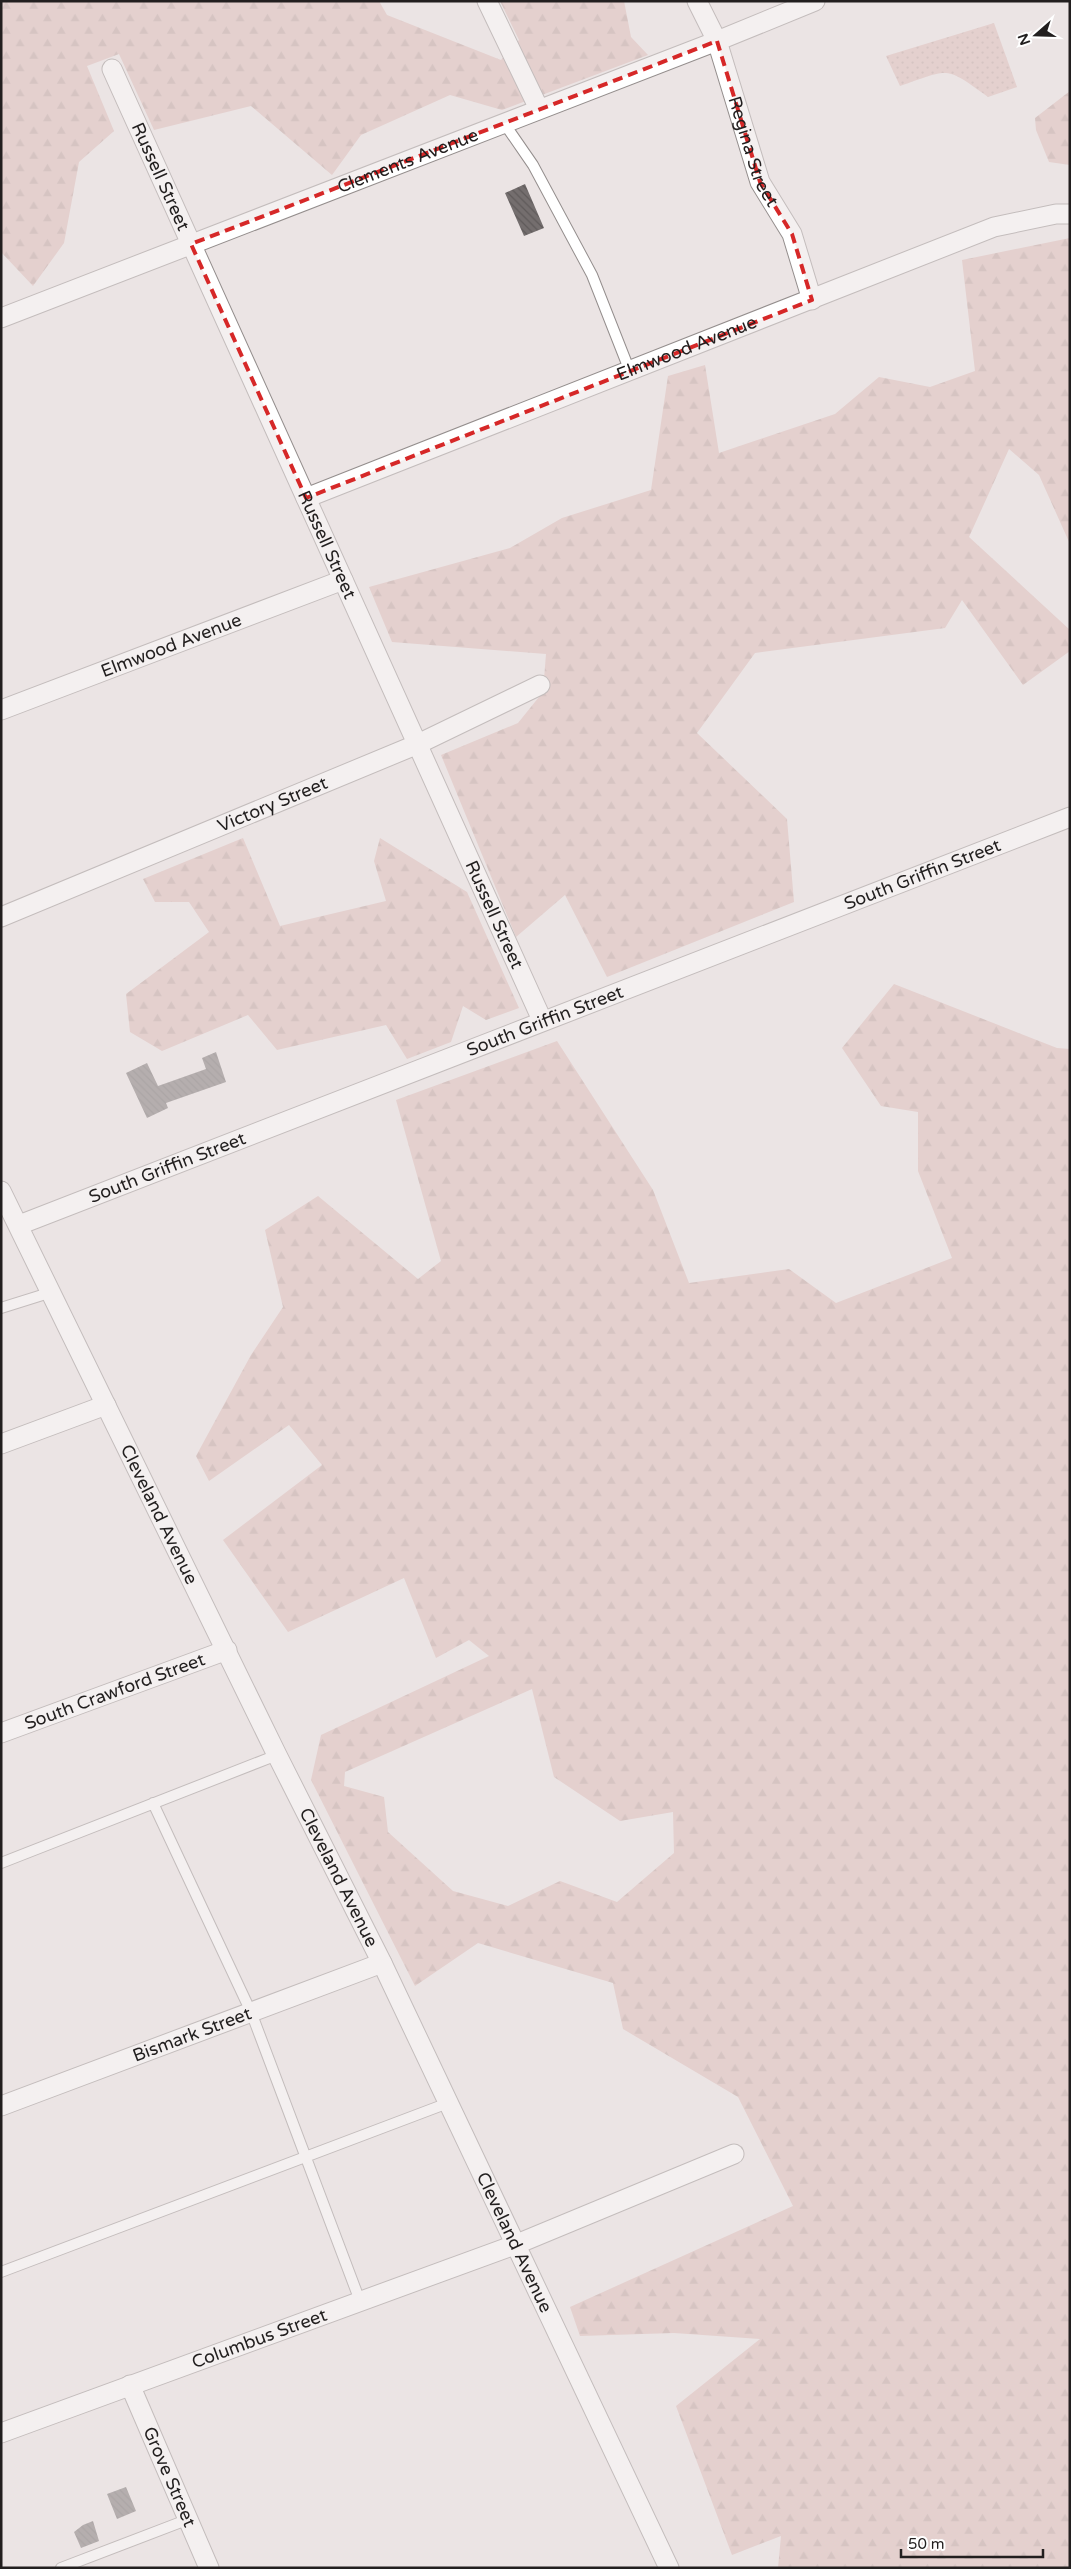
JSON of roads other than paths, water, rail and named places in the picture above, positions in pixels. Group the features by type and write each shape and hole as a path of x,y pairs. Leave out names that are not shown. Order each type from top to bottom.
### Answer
{"street":[{"path":"487,1 539,109"},
{"name":"Regina Street","path":"696,1 717,41 760,182 792,234 812,300"},
{"name":"Clements Avenue","path":"1,318 717,41 815,1"},
{"name":"Russell Street","path":"112,69 542,1020"},
{"name":"Elmwood Avenue","path":"306,498 629,369 812,300 994,227 1056,214 1070,214"},
{"name":"Elmwood Avenue","path":"1,710 343,580"},
{"name":"Victory Street","path":"1,917 418,744 540,685"},
{"name":"South Griffin Street","path":"19,1225 542,1020 1070,817"},
{"name":"Cleveland Avenue","path":"1,1191 227,1650 276,1754 382,1963 517,2244 669,2568"},
{"path":"1,1444 106,1405"},
{"name":"South Crawford Street","path":"3,1728 227,1650"},
{"name":"Bismark Street","path":"1,2106 382,1963"},
{"name":"Columbus Street","path":"1,2433 517,2244 734,2154"},
{"name":"Grove Street","path":"130,2385 210,2568"}],"lane":[{"path":"504,122 532,165 592,275 629,369"},
{"path":"1,1308 52,1292"},
{"path":"1,1862 276,1754"},
{"path":"153,1803 251,2012 360,2301"},
{"path":"1,2272 448,2103"},
{"path":"61,2568 81,2564 189,2519"}]}
